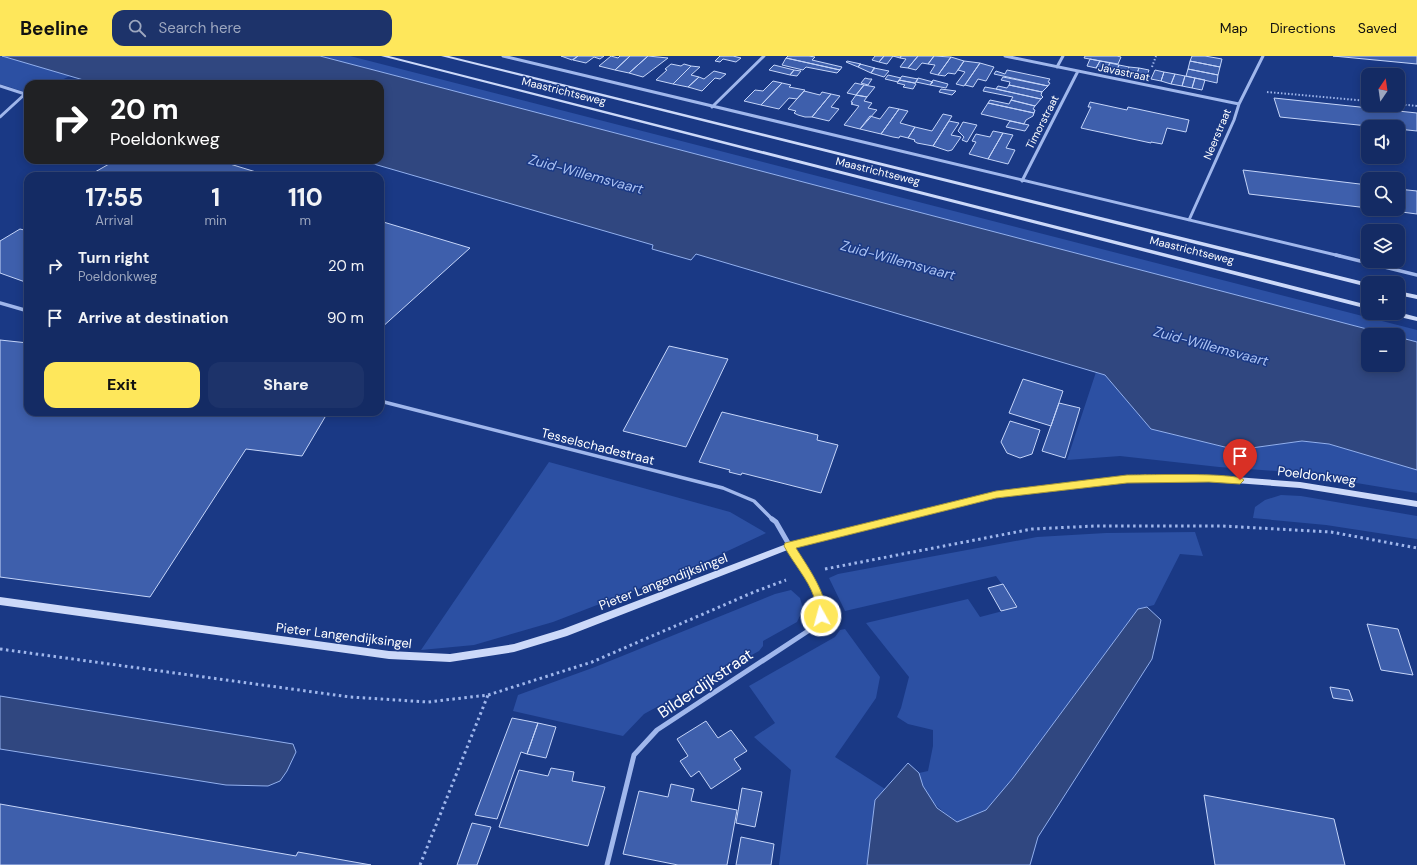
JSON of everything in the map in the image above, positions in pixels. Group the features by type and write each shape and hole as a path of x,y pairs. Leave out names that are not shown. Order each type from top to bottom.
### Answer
{"main road":[{"name":"Maastrichtseweg","path":"383,56 1361,305"},
{"name":"Maastrichtseweg","path":"443,56 1361,283"},
{"path":"1405,294 1417,297"},
{"path":"1405,316 1417,319"},
{"name":"Poeldonkweg","path":"789,546 996,495 1127,479 1209,478 1300,484 1417,504"},
{"name":"Pieter Langendijksingel","path":"0,601 389,655 450,658 514,648 564,633 789,546"}],"street":[{"name":"Maastrichtseweg","path":"503,56 1417,275"},
{"path":"712,107 764,56"},
{"name":"Javastraat","path":"1005,56 1239,104"},
{"path":"1058,67 1063,56"},
{"name":"Neerstraat","path":"1188,220 1234,120 1239,104 1263,56"},
{"name":"Timorstraat","path":"1022,181 1078,71"},
{"path":"0,86 24,94"},
{"path":"0,117 24,95"},
{"path":"0,303 24,309"},
{"name":"Tesselschadestraat","path":"384,401 723,488 754,501 776,522 789,546"},
{"name":"Bilderdijkstraat","path":"607,865 634,755 657,730 808,631 821,616 819,597 789,546"}],"path":[{"path":"1246,90 1361,100"},
{"path":"1405,105 1417,106"},
{"path":"0,649 350,697 428,702 488,695 592,662 754,592 806,573 1032,529 1096,526 1223,526 1331,532 1417,548"},
{"path":"420,865 488,695"}],"shaded area":[{"path":"0,56 70,76 62,80 24,80 24,92 0,84"},
{"path":"320,56 350,56 1361,316 1361,320 1378,320 1417,330 1417,342 1405,339 1405,328 1363,328"},
{"path":"1096,372 1105,375 1151,429 1237,450 1302,441 1329,444 1417,470 1417,493 1290,472 1219,467 1120,456 1067,460"},
{"path":"549,462 730,512 766,533 685,571 553,622 474,645 421,650"},
{"path":"1281,495 1301,496 1417,516 1417,539 1326,525 1253,518 1255,507 1265,500"},
{"path":"1195,532 1203,556 1180,554 1154,605 1138,609 1013,778 986,810 958,822 938,807 925,790 919,773 928,771 933,746 933,730 908,724 897,717 901,708 909,677 866,623 968,599 980,617 1018,607 996,576 845,611 829,578 838,574 1037,537 1106,533"},
{"path":"791,590 800,598 803,609 797,622 763,641 763,646 759,651 644,714 623,736 513,711 518,695 595,667 775,594"},
{"path":"845,629 880,677 876,698 835,757 885,789 875,800 867,865 779,865 791,770 754,737 775,723 749,686 835,637 840,630"}],"water":[{"name":"Zuid-Willemsvaart","path":"2,56 320,56 1363,328 1361,328 1361,372 1405,372 1405,339 1417,342 1417,470 1329,444 1302,441 1237,450 1151,429 1105,375 696,254 691,260 652,249 653,245 374,164 384,164 384,80 83,80"},
{"path":"1147,607 1161,620 1152,659 1038,837 1030,865 867,865 875,800 908,763 919,773 923,786 937,808 957,822 986,810 1013,778 1138,609"},
{"path":"0,696 293,744 296,752 287,771 280,781 268,786 226,785 0,749"}],"building":[{"path":"561,56 578,56 572,60"},
{"path":"578,56 604,56 600,59 594,57 586,63 573,60"},
{"path":"611,56 618,58 620,56 630,56 615,70 599,66"},
{"path":"630,56 648,56 629,73 615,70"},
{"path":"648,56 668,58 643,77 629,73"},
{"path":"720,56 733,56 741,58 736,62 723,59 720,62 715,61"},
{"path":"788,56 815,57 812,60 842,67 840,70 786,58"},
{"path":"875,56 884,56 879,62 872,60"},
{"path":"884,56 893,56 887,64 879,62"},
{"path":"901,56 918,56 908,68 900,67 906,59 900,58"},
{"path":"918,56 934,56 928,64 922,63 916,70 908,68"},
{"path":"934,56 951,57 938,75 930,73 935,65 928,64"},
{"path":"1085,56 1121,57 1118,64 1084,58"},
{"path":"1192,56 1205,56 1222,59 1220,67 1190,61"},
{"path":"1333,56 1417,56 1417,64"},
{"path":"951,57 964,61 955,74 948,73 945,76 938,75"},
{"path":"786,58 840,70 837,73 806,67 803,70 782,65"},
{"path":"1090,59 1100,61 1096,68 1087,66"},
{"path":"964,61 980,63 964,86 956,84 965,72 958,70"},
{"path":"1100,61 1110,63 1106,70 1096,68"},
{"path":"1190,61 1220,67 1218,75 1188,69"},
{"path":"846,62 861,64 858,67"},
{"path":"980,63 994,67 986,81 978,79 973,87 965,85"},
{"path":"1110,63 1119,65 1116,72 1106,70"},
{"path":"671,64 681,66 684,64 691,66 673,84 656,80 667,70 665,69"},
{"path":"860,64 875,68 871,73 858,67"},
{"path":"774,65 794,70 790,75 769,70"},
{"path":"1119,65 1129,67 1126,74 1116,72"},
{"path":"691,66 700,67 691,75 699,77 688,87 673,84"},
{"path":"1129,67 1139,68 1136,76 1126,74"},
{"path":"874,68 889,71 884,77 871,73"},
{"path":"1139,68 1149,70 1146,79 1136,76"},
{"path":"1188,69 1218,75 1217,83 1186,76"},
{"path":"794,70 801,71 797,76 790,75"},
{"path":"1007,70 1050,79 1048,82 1050,83 1048,86 994,74 996,71 1005,74"},
{"path":"1155,70 1164,72 1161,81 1151,79"},
{"path":"714,71 726,74 720,79 715,78 702,91 688,87 699,77 704,79"},
{"path":"1164,72 1175,74 1171,84 1161,81"},
{"path":"1175,74 1185,76 1182,86 1171,84"},
{"path":"888,75 901,78 898,82 885,79"},
{"path":"902,76 918,79 915,83 899,80"},
{"path":"1185,76 1195,78 1192,88 1182,86"},
{"path":"1003,77 1048,86 1042,92 1009,85 1010,82 1001,80"},
{"path":"865,78 872,79 868,85 861,83"},
{"path":"918,78 933,82 930,85 916,82"},
{"path":"1195,78 1205,80 1202,90 1192,88"},
{"path":"899,80 916,84 913,89 903,87 905,85 897,83"},
{"path":"933,80 948,84 946,88 930,85"},
{"path":"773,81 782,83 761,105 744,101 755,90 763,91"},
{"path":"782,83 791,85 789,87 805,90 797,99 789,98 779,109 761,105"},
{"path":"855,83 864,85 856,95 847,93"},
{"path":"864,85 875,87 867,97 856,95"},
{"path":"1009,85 1042,92 1041,95 1043,97 1041,99 996,89 998,86 1007,88"},
{"path":"985,87 1041,99 1035,106 1011,100 1013,97 983,91"},
{"path":"941,89 956,91 952,95 939,92"},
{"path":"804,91 820,95 822,92 831,94 812,117 798,115 794,113 796,111 788,109"},
{"path":"831,94 840,96 831,107 839,109 829,121 812,117"},
{"path":"856,95 867,97 864,101 872,103 868,108 877,110 860,129 844,125 859,106 851,104 853,103 851,102"},
{"path":"1274,98 1361,107 1361,112 1417,113 1417,131 1405,130 1405,120 1361,120 1361,125 1280,117"},
{"path":"990,100 1009,104 1011,100 1035,106 1033,109 1035,110 1034,113 988,103"},
{"path":"1090,102 1127,110 1128,107 1189,120 1186,132 1167,128 1162,144 1151,143 1081,128 1091,107 1088,107"},
{"path":"988,103 1034,113 1033,116 1026,120 1024,124 981,114"},
{"path":"889,107 899,109 881,134 860,129 870,116 880,119"},
{"path":"899,109 908,111 900,123 915,127 908,138 900,136 899,138 881,134"},
{"path":"943,114 952,116 933,146 917,143 914,141 915,140 908,138 915,127 932,131"},
{"path":"949,121 959,123 951,135 961,137 952,150 948,151 933,146"},
{"path":"1010,121 1029,125 1025,131 1006,127"},
{"path":"963,122 977,125 967,142 962,140 964,137 958,131"},
{"path":"993,131 1003,133 988,159 969,154 976,142 972,141 976,134 990,137"},
{"path":"1003,133 1013,135 1006,148 1015,150 1008,164 988,159"},
{"path":"109,164 230,164 256,172 95,172"},
{"path":"1243,170 1361,184 1361,207 1249,194"},
{"path":"1405,190 1417,191 1417,214 1405,212"},
{"path":"384,222 470,248 384,325"},
{"path":"20,229 24,230 24,282 0,273 0,241"},
{"path":"0,340 24,343 24,416 326,416 302,456 246,449 150,597 0,577"},
{"path":"669,346 728,359 686,447 623,431"},
{"path":"1023,379 1063,391 1051,426 1009,413"},
{"path":"1059,403 1080,408 1065,458 1042,451"},
{"path":"722,412 818,435 817,440 838,445 821,493 742,473 741,475 729,472 730,470 699,462"},
{"path":"1010,421 1040,430 1032,454 1020,458 1007,453 1001,442"},
{"path":"1003,584 1017,607 1001,611 988,588"},
{"path":"1367,624 1398,629 1413,675 1381,670"},
{"path":"1330,687 1349,690 1353,701 1333,698"},
{"path":"512,718 538,723 527,754 521,752 497,819 475,815"},
{"path":"706,721 718,738 731,730 747,751 734,759 741,769 711,789 699,771 691,777 680,761 688,756 677,739"},
{"path":"538,723 556,727 546,758 527,754"},
{"path":"551,768 574,772 572,781 605,787 588,846 499,827 519,770 548,776"},
{"path":"671,784 694,789 691,801 737,810 727,865 678,865 623,854 639,791 668,797"},
{"path":"742,788 762,792 755,827 736,823"},
{"path":"1204,795 1334,819 1345,865 1215,865"},
{"path":"0,804 296,856 298,852 371,865 0,865"},
{"path":"472,823 491,827 477,865 457,865"},
{"path":"741,837 774,844 771,865 736,865"}],"route":[{"path":"821,616 819,597 789,546 996,495 1127,479 1209,478 1240,480"}]}
